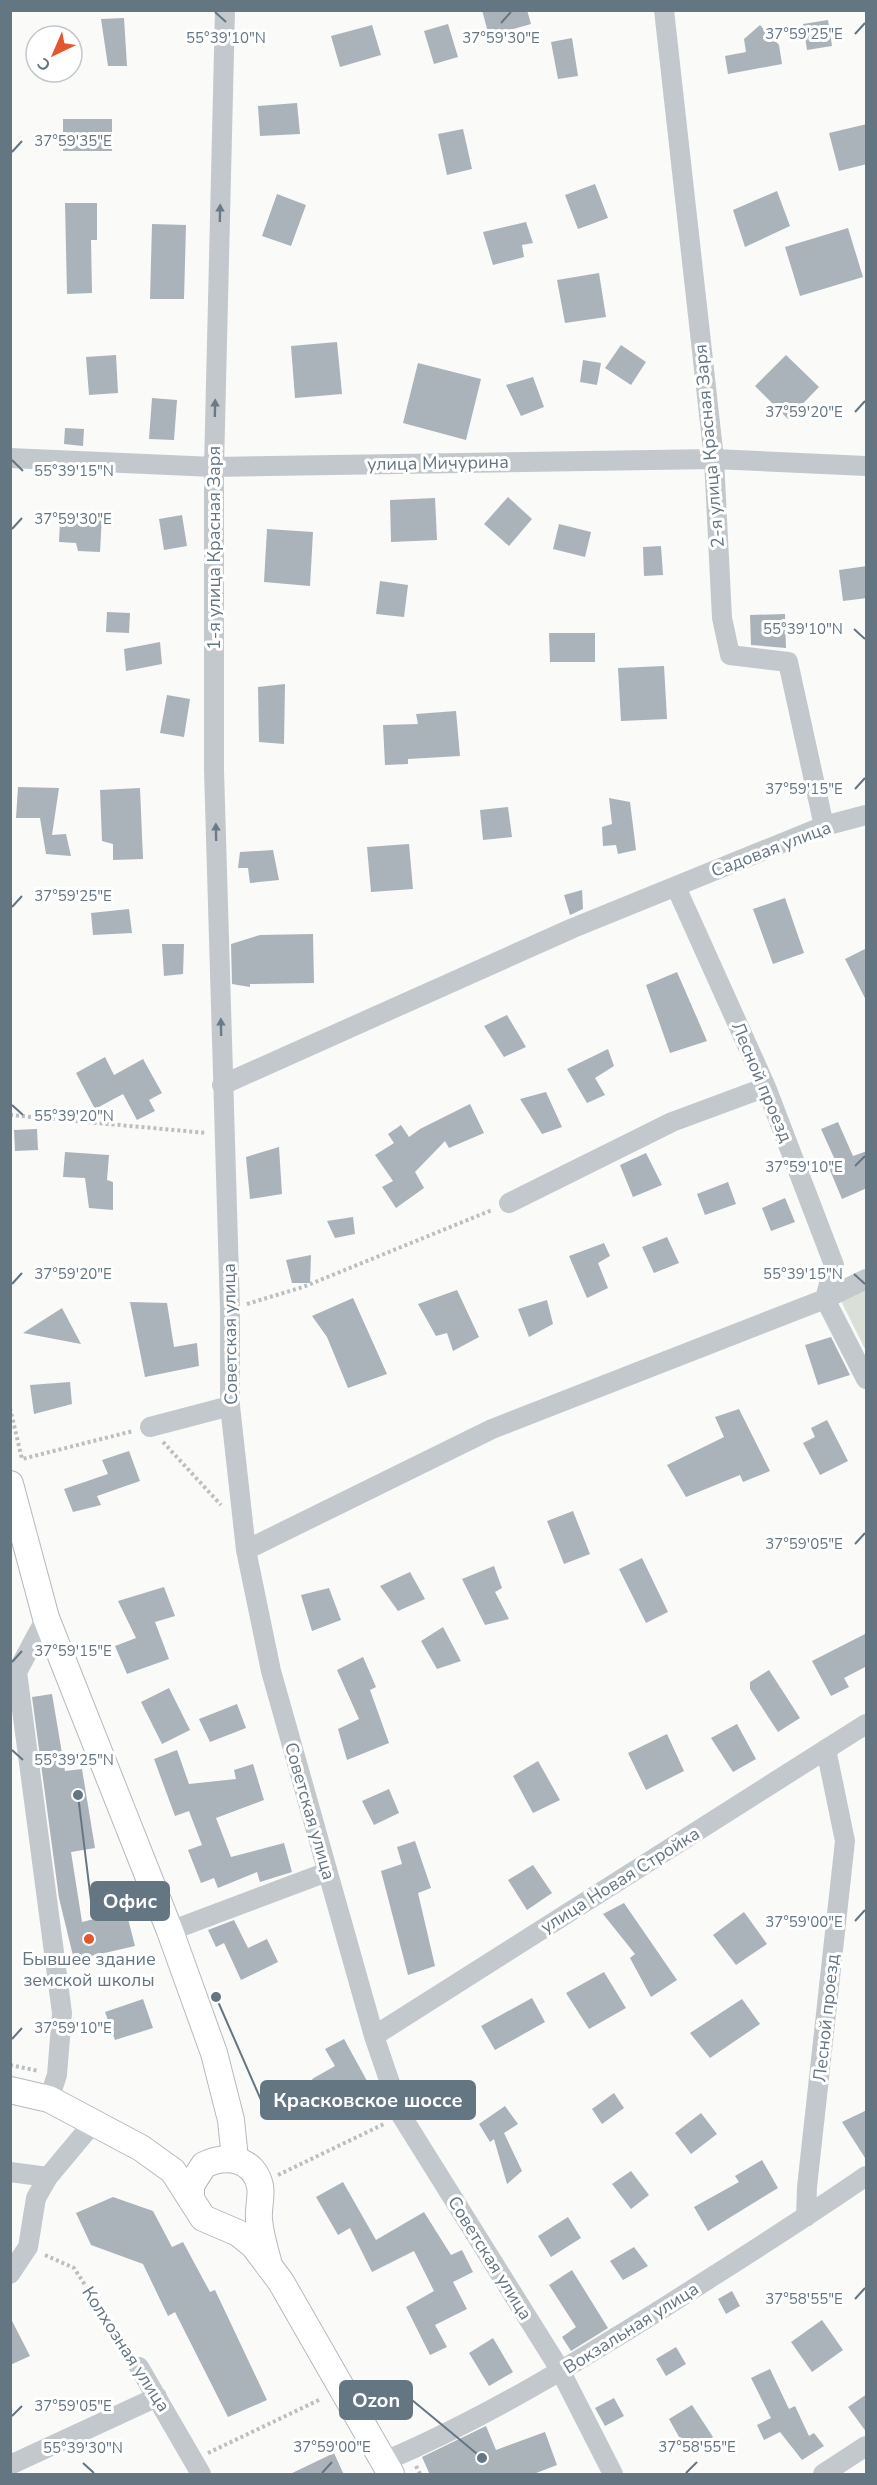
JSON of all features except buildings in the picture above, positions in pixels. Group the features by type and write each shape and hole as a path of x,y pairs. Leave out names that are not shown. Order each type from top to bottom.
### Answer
{"main road":[{"path":"10,1484 46,1618 170,1930 214,2052 231,2120 235,2159"},
{"path":"10,2090 53,2087 94,2122 156,2158 173,2171 203,2218 213,2225 237,2226 248,2220 260,2199"},
{"path":"156,2158 176,2165 204,2165"},
{"path":"191,2198 191,2186 196,2174 214,2159 235,2159 249,2166 256,2176 260,2199 261,2235 269,2264"},
{"path":"225,2227 254,2246 269,2264 388,2468"}],"street":[{"name":"1-я улица Красная Заря","path":"222,1085 214,771 214,467 225,10"},
{"name":"2-я улица Красная Заря","path":"664,10 714,459 722,618 730,655 788,662 824,826"},
{"name":"улица Мичурина","path":"10,458 214,467 714,459 867,466"},
{"name":"Садовая улица","path":"222,1085 562,933 824,826 867,815"},
{"name":"Лесной проезд","path":"676,887 766,1087 834,1265 825,1299"},
{"name":"Советская улица","path":"222,1085 230,1310 230,1406 246,1550 271,1671 327,1872 375,2036 401,2115 561,2372 613,2475"},
{"path":"509,1203 672,1122 766,1087"},
{"path":"246,1550 492,1429 825,1299 867,1279"},
{"path":"825,1299 844,1307"},
{"path":"825,1299 867,1379"},
{"path":"150,1427 230,1406"},
{"path":"46,1618 17,1672 62,2013 53,2087"},
{"name":"улица Новая Стройка","path":"375,2036 867,1724"},
{"name":"Лесной проезд","path":"806,2217 807,2187 845,1841 826,1749"},
{"path":"170,1930 327,1872"},
{"path":"10,2274 28,2247 36,2198 48,2177 94,2122"},
{"path":"10,2172 48,2177"},
{"name":"Вокзальная улица","path":"388,2468 423,2444 561,2372 867,2176"},
{"name":"Колхозная улица","path":"139,2367 198,2467"},
{"path":"10,2465 157,2397"},
{"path":"823,2475 867,2446"}],"path":[{"path":"10,1115 225,1135"},
{"path":"230,1310 303,1287 509,1203"},
{"path":"10,1408 21,1459 150,1427 244,1530"},
{"path":"10,2065 53,2087"},
{"path":"276,2176 401,2115"},
{"name":"Колхозная улица","path":"28,2247 74,2268 139,2367"},
{"path":"198,2467 319,2400"}],"shaded area":[{"path":"866,1287 866,1351 840,1299"}],"place":[{"name":"Офис","path":"78,1795"},
{"name":"Бывшее здание земской школы","path":"89,1939"},
{"name":"Красковское шоссе","path":"216,1997"},
{"name":"Ozon","path":"482,2458"}]}
